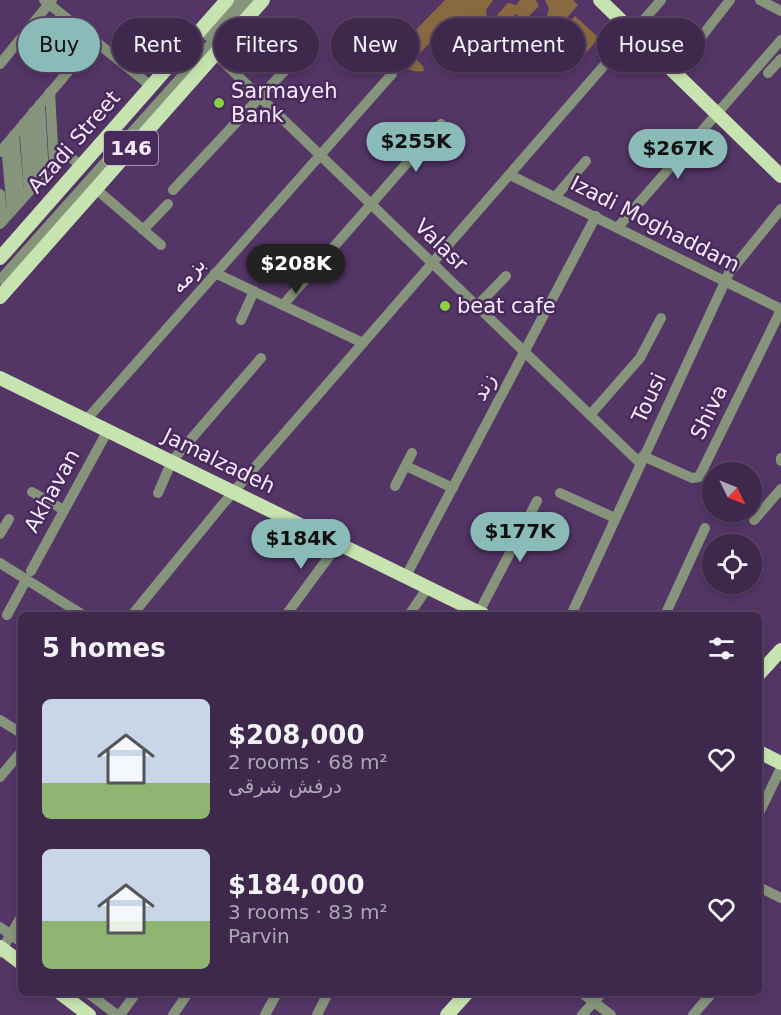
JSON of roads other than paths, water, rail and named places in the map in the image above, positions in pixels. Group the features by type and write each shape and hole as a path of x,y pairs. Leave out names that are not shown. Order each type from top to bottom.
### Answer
{"main road":[{"name":"Azadi Street","path":"0,258 227,0"},
{"name":"146","path":"247,18 263,0"},
{"path":"600,0 619,18"},
{"name":"146","path":"0,297 214,54"},
{"path":"673,72 781,176"},
{"name":"Jamalzadeh","path":"0,378 477,612"},
{"path":"762,671 781,650"},
{"path":"762,754 781,763"},
{"path":"1,950 18,961"},
{"path":"64,996 89,1015"},
{"path":"447,1015 464,996"}],"street":[{"path":"0,272 240,0"},
{"path":"0,280 250,0"},
{"path":"645,18 660,0"},
{"path":"705,32 730,0"},
{"path":"760,0 781,11"},
{"path":"0,64 48,1 68,18"},
{"path":"618,227 781,40"},
{"path":"100,46 151,87"},
{"path":"768,73 781,59"},
{"path":"12,211 3,149 67,72"},
{"name":"Valasr","path":"233,72 524,353 641,459"},
{"path":"173,190 284,72"},
{"path":"134,612 234,491 599,72"},
{"name":"بزمه","path":"86,420 392,74"},
{"path":"1,223 54,164 50,92"},
{"path":"36,184 37,108"},
{"path":"24,123 36,184"},
{"path":"283,305 441,124"},
{"path":"14,135 20,201"},
{"path":"68,155 81,166"},
{"path":"556,196 586,161"},
{"name":"Izadi Moghaddam","path":"510,175 781,309"},
{"path":"96,189 161,245"},
{"path":"0,195 1,223"},
{"path":"143,230 168,204"},
{"name":"Tousi","path":"572,612 641,459 725,282 737,262 781,209"},
{"name":"زند","path":"406,576 596,216"},
{"path":"215,273 363,343"},
{"path":"477,306 506,276"},
{"path":"241,320 254,291"},
{"name":"Shiva","path":"641,459 692,478 699,477 781,309"},
{"path":"590,415 640,358 661,318"},
{"path":"158,493 172,461 261,358"},
{"name":"Akhavan","path":"7,615 108,430"},
{"path":"395,486 412,453"},
{"path":"406,466 453,488"},
{"path":"762,511 781,489"},
{"path":"32,492 64,510"},
{"path":"560,493 615,518"},
{"path":"482,612 537,501"},
{"path":"0,534 9,519"},
{"path":"666,612 705,528"},
{"path":"288,612 339,543"},
{"path":"0,563 29,575 79,612"},
{"path":"411,612 429,587"},
{"path":"0,720 18,731"},
{"path":"0,777 18,756"},
{"path":"762,807 781,768"},
{"path":"762,889 781,898"},
{"path":"1,950 18,922"},
{"path":"0,927 18,940"},
{"path":"92,996 119,1015 134,996"},
{"path":"173,1015 186,996"},
{"path":"265,1015 275,996"},
{"path":"317,1015 326,996"},
{"path":"586,996 611,1015"},
{"path":"582,1015 599,996"},
{"path":"693,1015 709,996"}],"place":[{"name":"Sarmayeh Bank","path":"219,103"},
{"name":"beat cafe","path":"445,306"}]}
